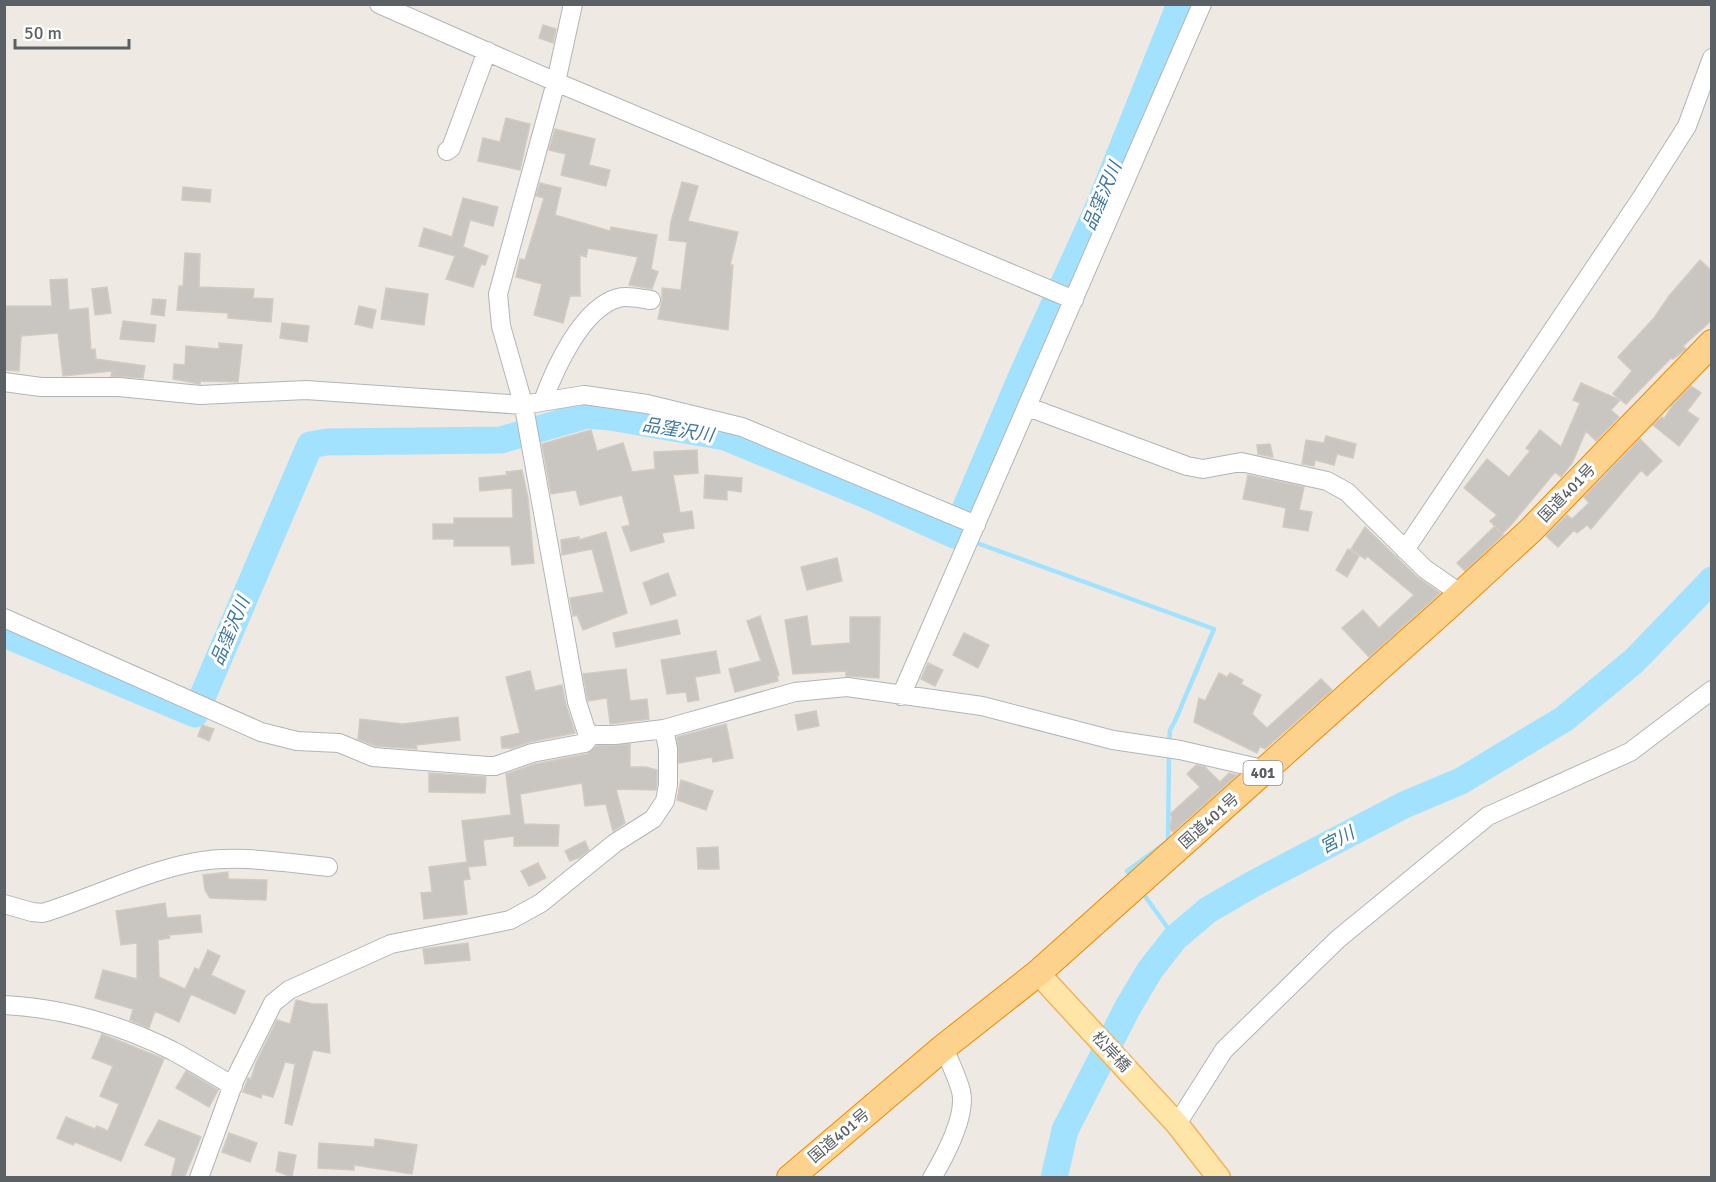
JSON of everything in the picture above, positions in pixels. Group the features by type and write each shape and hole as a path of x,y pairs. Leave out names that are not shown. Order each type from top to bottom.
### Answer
{"highway":[{"name":"国道401号","path":"790,1178 944,1047 1044,980 1267,770 1531,530 1712,343"}],"main road":[{"name":"松岸橋","path":"1044,980 1174,1121 1219,1178"}],"street":[{"path":"379,4 556,82 1074,300"},
{"path":"573,4 556,82 498,294 501,326 524,405 577,702 587,733 615,735 664,729 795,692 846,687 982,706 1113,740 1180,750 1267,770"},
{"path":"901,696 1202,4"},
{"path":"447,151 451,148 487,51"},
{"path":"1405,550 1642,197 1687,126 1712,58"},
{"path":"543,401 579,328 589,315 618,298 651,300"},
{"path":"4,382 41,387 119,387 200,395 306,390 524,405 584,395 647,404 742,427 976,525"},
{"path":"1028,407 1186,466 1203,469 1241,462 1327,481 1347,492 1425,569 1461,594"},
{"path":"4,618 261,732 297,741 339,743 373,757 495,766 532,753 585,743 592,734"},
{"path":"1174,1121 1224,1050 1338,939 1488,816 1630,752 1712,690"},
{"path":"199,1178 233,1086 273,1003 289,990 391,944 510,920 541,903 615,843 653,819 665,801 668,785 668,749 664,729"},
{"path":"4,904 43,913 133,880 195,862 244,859 328,867"},
{"path":"4,1005 69,1013 145,1038 233,1086"},
{"path":"932,1178 962,1114 961,1091 944,1047"}],"building":[{"path":"543,25 556,29 553,43 539,38"},
{"path":"506,118 530,124 520,170 478,161 483,138 500,142"},
{"path":"555,129 595,139 589,165 610,170 606,186 561,175 566,154 549,150"},
{"path":"682,182 698,186 688,221 738,232 730,265 733,265 728,330 658,319 662,288 681,290 687,242 669,240 671,222"},
{"path":"540,183 561,188 555,215 610,231 611,227 657,235 651,269 658,272 652,289 629,285 638,257 588,248 586,257 580,255 580,296 570,296 563,323 534,315 542,284 516,277 520,259 525,260 544,198 536,196"},
{"path":"183,187 211,190 210,202 182,200"},
{"path":"463,198 498,207 493,226 470,220 463,247 488,256 485,265 481,264 473,287 446,279 455,256 419,246 424,228 452,237"},
{"path":"185,253 200,254 199,287 254,289 253,298 273,299 271,322 228,318 228,313 177,310 179,286 183,286"},
{"path":"1700,260 1712,271 1712,320 1683,346 1686,349 1673,359 1671,358 1626,404 1613,394 1632,371 1618,357 1654,318 1669,296"},
{"path":"67,279 69,310 88,308 91,350 95,349 96,359 145,366 143,378 111,376 112,371 63,376 58,333 21,336 19,371 4,370 4,306 52,306 50,280"},
{"path":"107,287 111,313 95,315 92,289"},
{"path":"386,288 428,294 424,325 381,319"},
{"path":"153,299 166,300 164,316 151,314"},
{"path":"359,306 376,310 372,328 355,324"},
{"path":"123,321 156,325 154,342 120,339"},
{"path":"282,323 309,326 307,342 280,338"},
{"path":"219,343 242,345 238,382 200,381 200,384 173,379 174,364 185,365 186,346 219,349"},
{"path":"1581,383 1620,400 1611,410 1619,417 1596,441 1586,431 1572,463 1561,477 1555,472 1502,534 1490,521 1497,515 1464,488 1487,459 1509,477 1530,451 1526,448 1540,430 1561,447 1580,403 1573,400"},
{"path":"1691,386 1701,393 1687,411 1699,419 1679,446 1653,425 1662,417 1664,419 1672,406"},
{"path":"591,430 597,451 623,443 632,472 655,469 654,452 697,450 698,473 673,475 680,513 692,511 694,528 662,533 664,542 631,551 622,527 630,525 622,495 580,505 576,490 551,494 542,444"},
{"path":"1326,436 1356,444 1353,458 1337,454 1334,465 1315,460 1314,466 1302,464 1306,440 1324,443"},
{"path":"1640,439 1662,461 1647,476 1641,470 1591,529 1587,525 1577,533 1574,530 1558,547 1546,536 1567,515 1572,519 1589,503 1584,497"},
{"path":"1270,444 1273,457 1258,454 1257,445"},
{"path":"522,470 528,498 534,563 512,565 510,546 454,546 454,539 433,539 433,524 454,524 454,518 513,518 512,488 480,491 479,478 507,475 506,472"},
{"path":"705,475 742,478 741,492 727,490 727,500 704,498"},
{"path":"1248,475 1304,487 1299,510 1312,512 1308,531 1283,527 1286,508 1243,499"},
{"path":"1495,526 1503,535 1465,571 1457,563"},
{"path":"1365,527 1417,577 1440,593 1369,657 1342,628 1363,610 1379,628 1414,595 1367,556 1365,559 1351,549"},
{"path":"606,532 627,613 583,630 577,615 573,616 570,598 604,592 592,549 562,555 561,540 579,537 579,540"},
{"path":"1348,549 1359,556 1347,577 1336,570"},
{"path":"837,558 842,581 807,590 801,567"},
{"path":"668,573 676,595 651,605 643,583"},
{"path":"760,616 779,675 777,675 778,681 735,692 729,669 761,661 747,621"},
{"path":"807,616 811,646 850,643 850,617 880,617 879,678 846,676 846,671 793,674 785,620"},
{"path":"677,620 680,634 616,647 613,633"},
{"path":"964,633 989,645 978,668 953,655"},
{"path":"716,651 720,673 695,677 699,700 688,702 686,692 667,694 661,660"},
{"path":"928,663 943,670 935,686 921,679"},
{"path":"626,669 630,701 647,699 649,719 610,724 607,698 588,701 583,674"},
{"path":"530,671 535,691 562,685 575,733 512,748 502,748 501,737 520,733 506,677"},
{"path":"1219,673 1227,677 1230,673 1243,680 1241,684 1261,695 1252,714 1267,728 1321,679 1332,690 1265,749 1260,746 1257,753 1194,722 1199,698 1205,701"},
{"path":"816,711 819,726 798,730 795,715"},
{"path":"458,717 460,740 416,745 417,749 376,746 358,739 360,719 403,724"},
{"path":"726,724 733,758 713,762 712,757 679,763 677,737"},
{"path":"202,725 214,729 209,741 198,736"},
{"path":"630,744 630,767 657,770 657,784 656,790 616,789 625,823 613,831 606,804 585,806 582,783 520,794 524,824 559,825 558,846 514,846 514,836 483,840 486,865 468,867 470,879 463,880 467,914 424,919 421,893 432,892 429,867 467,862 462,821 511,815 506,774 535,764 587,754 597,746"},
{"path":"1196,765 1205,767 1220,782 1229,773 1237,775 1173,832 1170,829 1172,817 1170,814 1200,787 1187,774"},
{"path":"429,773 486,777 485,793 429,792"},
{"path":"681,780 713,791 706,810 677,800"},
{"path":"585,841 589,850 570,861 565,851"},
{"path":"718,847 719,869 698,869 697,848"},
{"path":"538,863 546,878 529,886 521,871"},
{"path":"228,872 228,879 267,880 266,900 210,898 205,890 203,875"},
{"path":"165,903 167,918 200,915 202,932 169,935 170,938 158,940 159,977 185,989 195,968 199,970 208,950 220,956 211,975 245,991 235,1014 191,994 179,1022 155,1011 149,1028 130,1020 133,1009 95,998 103,970 137,979 137,943 121,945 116,911"},
{"path":"468,943 470,960 425,964 423,949"},
{"path":"296,1000 327,1004 330,1053 313,1050 292,1125 285,1123 295,1064 285,1062 273,1097 262,1094 261,1098 243,1092 277,1020 290,1024"},
{"path":"102,1034 164,1059 121,1161 75,1142 73,1145 57,1138 66,1117 95,1129 97,1126 108,1131 119,1104 100,1096 113,1066 92,1058"},
{"path":"186,1071 218,1090 209,1107 176,1088"},
{"path":"159,1120 201,1137 184,1178 171,1178 176,1158 145,1145"},
{"path":"229,1133 257,1143 250,1162 222,1152"},
{"path":"375,1139 417,1145 412,1174 354,1165 354,1170 318,1168 319,1143 374,1147"},
{"path":"279,1152 296,1155 292,1177 276,1171"}],"waterway":[{"name":"品窪沢川","path":"4,634 195,714 310,445 327,442 501,440 587,415 610,417 725,437 866,495 954,535 1023,373 1099,206 1180,4"},
{"path":"954,535 966,539"},
{"path":"974,542 1214,629 1170,730 1169,743"},
{"name":"宮川","path":"1054,1178 1065,1130 1128,1007 1150,970 1175,938 1208,910 1253,884 1404,805 1461,781 1564,719 1634,661 1712,580"},
{"path":"1132,878 1127,871 1168,841 1169,751"},
{"path":"1142,892 1175,938"}]}
